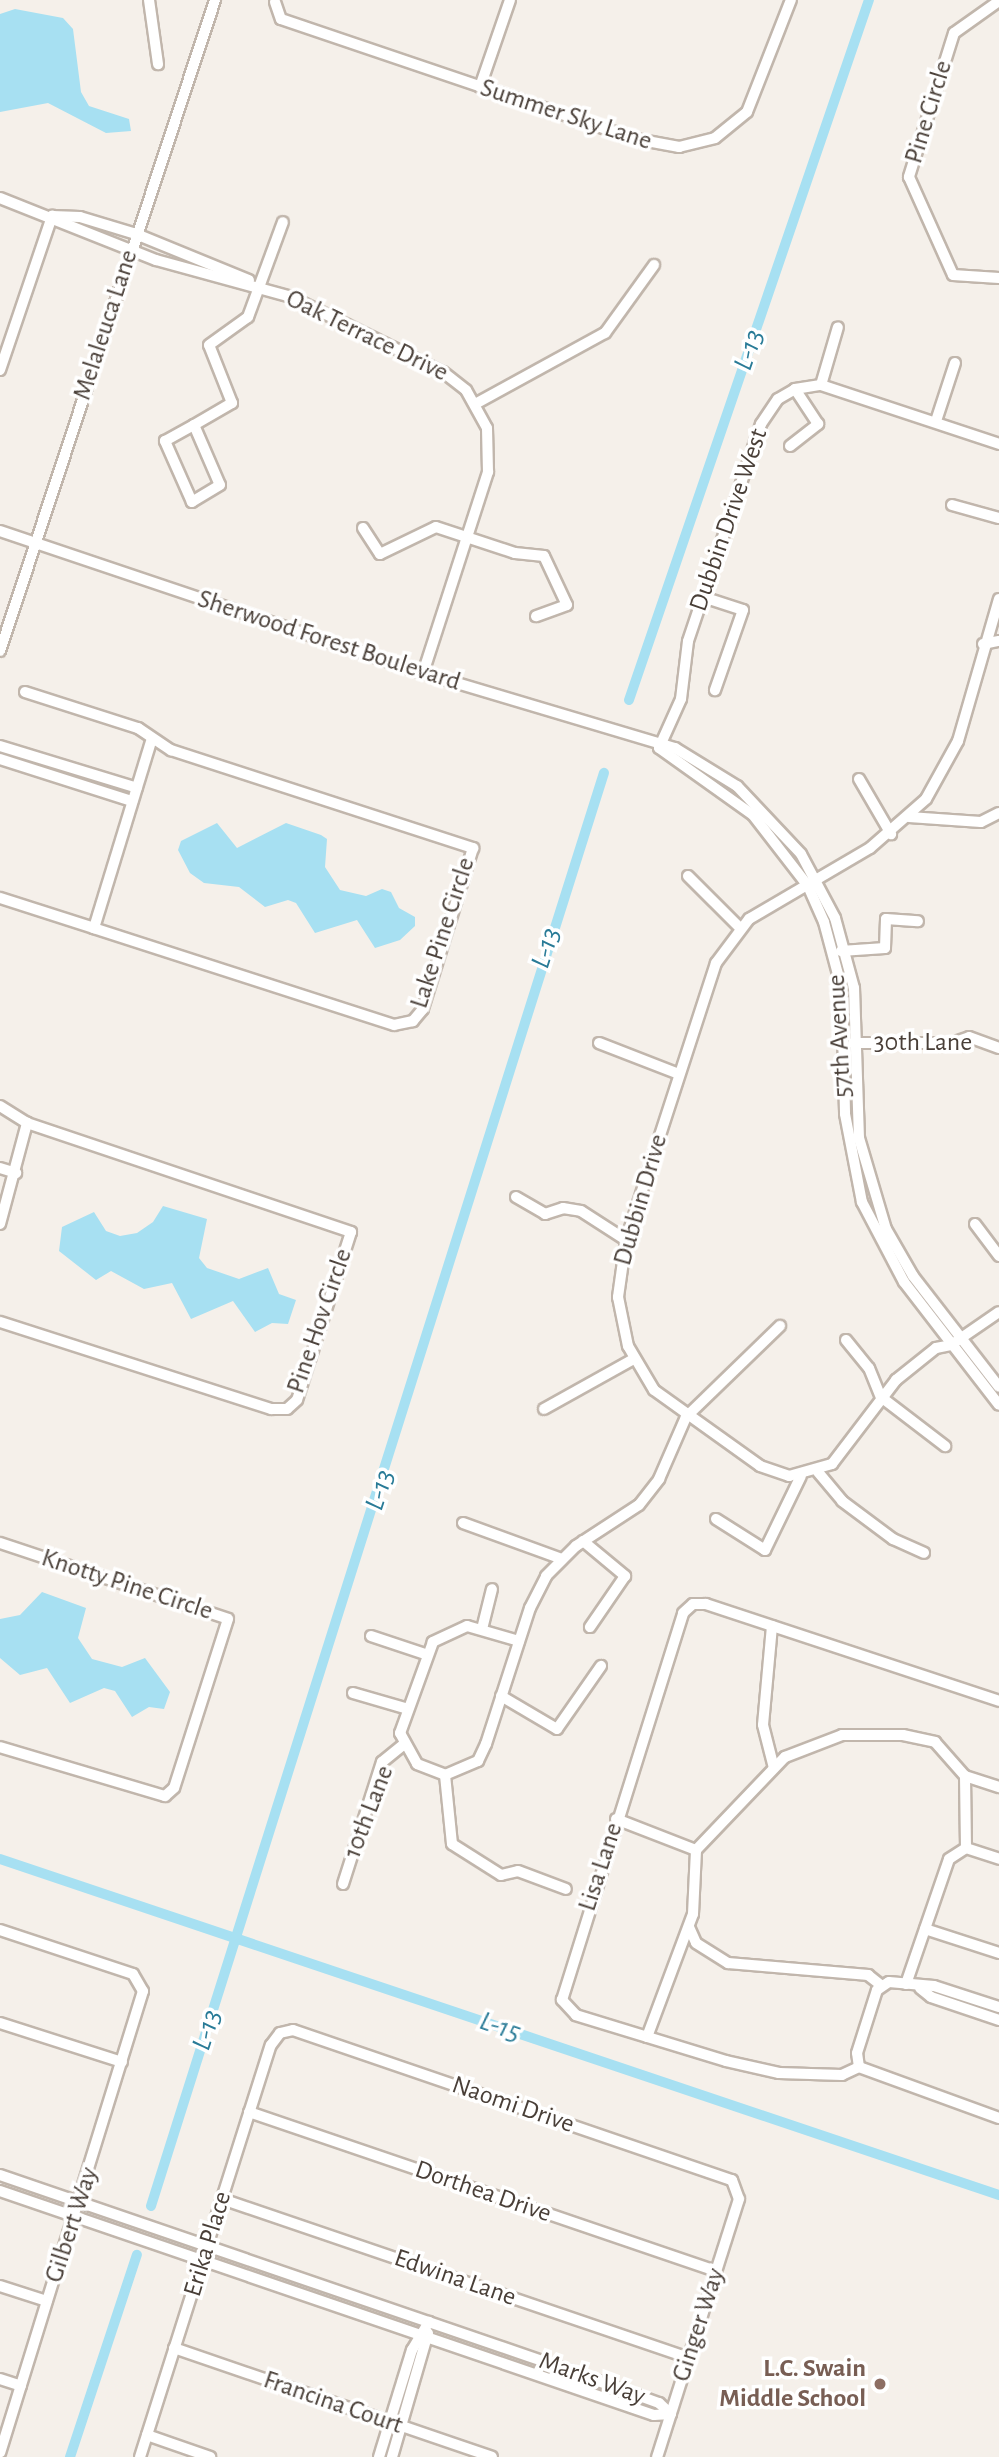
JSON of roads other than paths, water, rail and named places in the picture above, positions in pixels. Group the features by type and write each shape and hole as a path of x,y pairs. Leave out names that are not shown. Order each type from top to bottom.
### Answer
{"street":[{"path":"149,0 158,64"},
{"name":"Melaleuca Lane","path":"0,651 33,542 215,0"},
{"path":"481,87 510,0"},
{"name":"Summer Sky Lane","path":"275,2 281,19 657,146 701,143 728,130 755,100 791,0"},
{"name":"Pine Circle","path":"999,1 954,33 909,177 953,275 999,278"},
{"path":"0,198 52,216 0,369"},
{"name":"Oak Terrace Drive","path":"52,216 80,217 136,234 259,286 443,372 477,403"},
{"name":"Oak Terrace Drive","path":"52,216 76,232 259,286"},
{"path":"194,425 220,485 192,502 165,441 232,403 209,345 248,317 283,222"},
{"path":"423,673 490,457 477,403 605,333 654,265"},
{"path":"821,385 838,327"},
{"path":"936,421 955,363"},
{"path":"790,446 818,424 795,389 821,385 999,443"},
{"name":"Dubbin Drive West","path":"659,748 681,699 685,649 765,417 795,389"},
{"path":"952,505 999,518"},
{"path":"363,528 380,554 436,527 467,538 544,556 567,606 536,616"},
{"name":"Sherwood Forest Boulevard","path":"0,531 423,673 659,748"},
{"path":"703,597 743,610 715,690"},
{"path":"808,887 891,834 909,817 940,778 955,748 983,643 999,599"},
{"path":"983,643 999,641"},
{"name":"Lake Pine Circle","path":"0,898 404,1025 423,1009 473,848 151,741 138,728 25,692"},
{"path":"94,928 151,741"},
{"path":"0,746 136,788"},
{"name":"57th Avenue","path":"659,748 675,748 737,786 782,830 818,880 845,951 857,1043 856,1113 873,1198 906,1264 999,1387"},
{"name":"57th Avenue","path":"659,748 753,815 808,887 833,951 845,1043 848,1140 862,1202 889,1259 951,1345 999,1405"},
{"path":"0,760 132,802"},
{"path":"859,779 891,834"},
{"path":"909,817 981,822 999,813"},
{"path":"688,876 740,928"},
{"name":"Dubbin Drive","path":"808,887 762,909 740,928 707,986 626,1240 618,1304 634,1359 654,1390 686,1418 767,1470 801,1476 818,1472 843,1453 881,1397 928,1354 951,1345 999,1312"},
{"path":"833,951 885,948 886,919 918,921"},
{"name":"30th Lane","path":"845,1043 952,1044 970,1037 999,1048"},
{"path":"599,1043 679,1074"},
{"name":"Pine Hov Circle","path":"0,1107 27,1123 351,1232 297,1400 287,1409 271,1409 0,1322"},
{"path":"0,1224 16,1173 27,1123"},
{"path":"0,1168 16,1173"},
{"path":"0,1183 12,1186"},
{"path":"516,1197 545,1214 563,1208 581,1211 626,1240"},
{"path":"975,1224 999,1256"},
{"path":"519,1641 482,1629 445,1632 425,1654 400,1733 403,1745 424,1769 445,1775 466,1770 482,1755 537,1591 562,1559 583,1541 626,1515 650,1492 686,1418 780,1326"},
{"path":"846,1340 869,1368 881,1397 945,1446"},
{"path":"544,1409 634,1359"},
{"path":"818,1472 842,1501 893,1539 924,1553"},
{"path":"716,1519 765,1550 801,1476"},
{"path":"463,1523 562,1559"},
{"path":"583,1541 625,1576 590,1627"},
{"name":"Knotty Pine Circle","path":"0,1543 228,1619 174,1788 165,1796 0,1747"},
{"path":"482,1629 492,1589"},
{"name":"Lisa Lane","path":"859,2067 842,2074 779,2073 576,2015 562,2000 616,1819 687,1606 706,1604 999,1701"},
{"path":"772,1626 763,1725 774,1768"},
{"path":"371,1636 425,1654"},
{"path":"502,1696 557,1729 601,1666"},
{"path":"353,1693 408,1709"},
{"path":"647,2037 689,1927 696,1850 774,1768 793,1753 826,1739 886,1733 935,1742 965,1776 999,1787"},
{"name":"10th Lane","path":"343,1884 382,1762 403,1745"},
{"path":"445,1775 452,1844 501,1875 518,1871 566,1889"},
{"path":"965,1776 966,1847"},
{"path":"616,1819 696,1850"},
{"path":"966,1847 999,1859"},
{"path":"906,1984 949,1858 966,1847"},
{"path":"689,1927 696,1943 728,1963 868,1975 881,1985 906,1984 920,1988 931,1997 999,2020"},
{"path":"925,1928 999,1953"},
{"name":"Gilbert Way","path":"0,1930 133,1974 142,1985 142,1998 81,2201 0,2452"},
{"path":"881,1985 857,2053 859,2067 999,2118"},
{"path":"920,1988 934,1986 999,2007"},
{"path":"0,2024 122,2062"},
{"name":"Naomi Drive","path":"280,2033 293,2030 726,2177 739,2192"},
{"name":"Erika Place","path":"140,2457 271,2045 280,2033"},
{"name":"Dorthea Drive","path":"249,2112 717,2271"},
{"name":"Marks Way","path":"0,2175 659,2403 671,2414"},
{"name":"Marks Way","path":"0,2190 654,2415 671,2414"},
{"name":"Ginger Way","path":"657,2457 717,2271 739,2192"},
{"name":"Edwina Lane","path":"222,2199 689,2358"},
{"path":"0,2286 47,2301"},
{"path":"379,2457 389,2422 429,2322"},
{"path":"392,2457 424,2337"},
{"name":"Francina Court","path":"174,2348 492,2457"},
{"path":"0,2379 21,2386"},
{"path":"147,2435 210,2457"}],"water":[{"path":"15,9 63,18 73,29 81,92 89,106 129,119 131,131 106,133 48,103 0,112 0,14"},
{"path":"217,823 237,848 286,823 321,835 327,839 325,867 340,890 366,896 382,889 391,892 399,908 415,917 415,926 400,940 375,948 357,920 315,933 296,903 288,900 265,907 239,887 204,883 190,873 178,850 181,841"},
{"path":"163,1206 207,1219 199,1258 207,1268 239,1279 268,1268 279,1294 296,1300 288,1324 272,1323 255,1332 233,1301 191,1319 172,1283 144,1289 111,1271 96,1280 59,1251 62,1227 94,1212 106,1231 120,1236 137,1233 153,1222"},
{"path":"42,1592 86,1608 78,1638 92,1659 122,1667 145,1658 170,1692 164,1709 149,1707 132,1717 115,1691 104,1688 70,1703 47,1668 20,1675 0,1658 0,1619 20,1615"}],"waterway":[{"name":"L-13","path":"629,700 869,0"},
{"name":"L-13","path":"151,2206 604,773"},
{"name":"L-15","path":"0,1859 999,2195"},
{"name":"L-13","path":"70,2457 137,2255"}],"place":[{"name":"L.C. Swain Middle School","path":"880,2384"}]}
